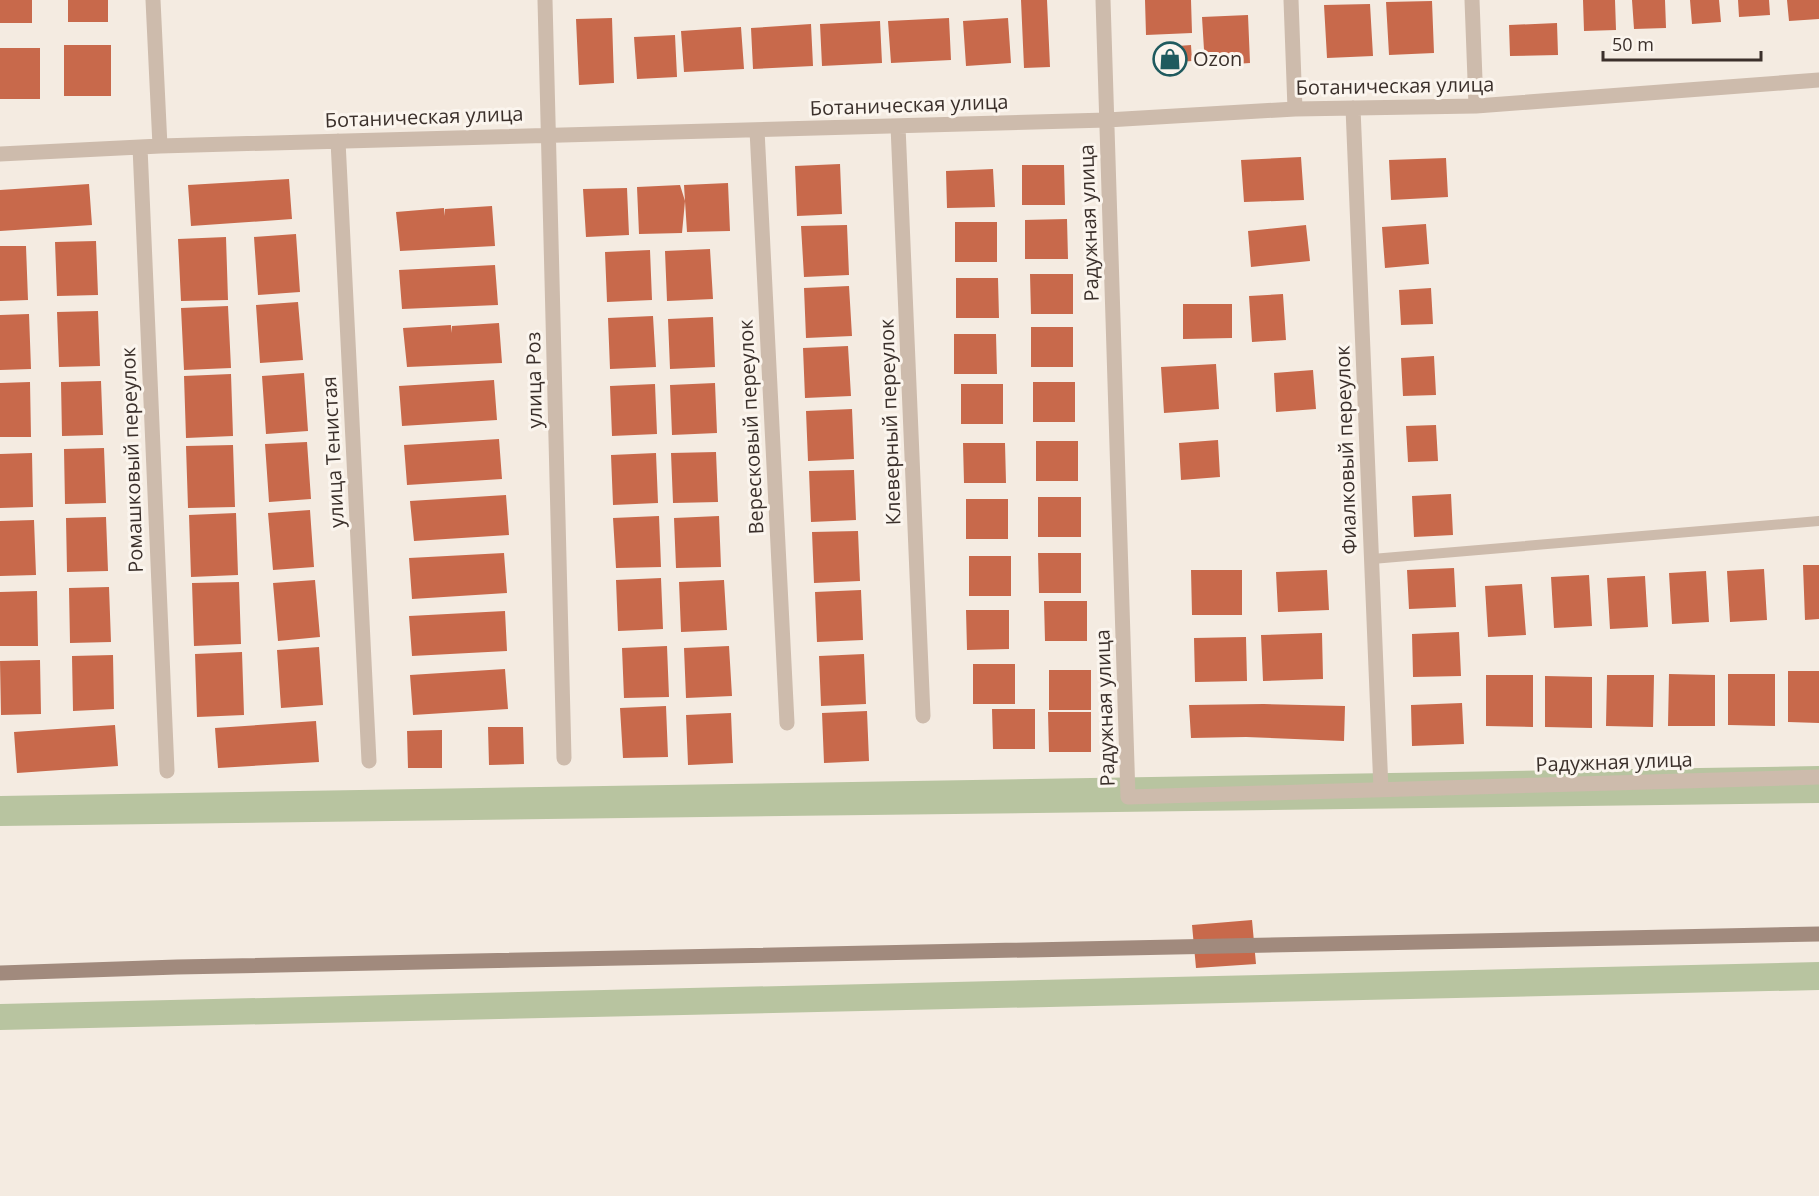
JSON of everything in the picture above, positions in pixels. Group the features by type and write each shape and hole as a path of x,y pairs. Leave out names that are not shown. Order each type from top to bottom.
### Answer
{"street":[{"path":"153,0 160,146"},
{"name":"улица Роз","path":"545,0 564,759"},
{"name":"Радужная улица","path":"1103,0 1128,797 1819,777"},
{"path":"1291,0 1296,109"},
{"path":"1472,0 1476,106"},
{"name":"Ботаническая улица","path":"0,154 160,146 1107,120 1296,109 1476,106 1819,80"},
{"name":"Фиалковый переулок","path":"1353,108 1381,790"},
{"name":"Клеверный переулок","path":"898,126 923,716"},
{"name":"Вересковый переулок","path":"758,130 787,723"},
{"name":"улица Тенистая","path":"338,141 369,761"},
{"name":"Ромашковый переулок","path":"140,147 167,771"},
{"path":"0,974 177,967 1819,934"}],"lane":[{"path":"1372,559 1819,520"}],"green space":[{"path":"1819,766 1819,803 0,826 0,796"},
{"path":"1819,962 1819,990 0,1030 0,1004"}],"building":[{"path":"0,0 32,0 32,23 0,23"},
{"path":"68,0 108,0 108,22 68,22"},
{"path":"1021,0 1047,0 1050,67 1024,68"},
{"path":"1145,0 1191,0 1192,33 1146,35"},
{"path":"1583,0 1615,0 1616,30 1584,31"},
{"path":"1632,0 1665,0 1666,28 1634,29"},
{"path":"1690,0 1719,0 1721,22 1692,24"},
{"path":"1738,0 1769,0 1770,15 1739,17"},
{"path":"1787,0 1819,0 1819,19 1789,21"},
{"path":"1432,1 1434,53 1389,55 1386,2"},
{"path":"1370,4 1373,56 1327,58 1324,5"},
{"path":"1248,15 1250,63 1205,66 1202,17"},
{"path":"612,18 614,83 579,85 576,19"},
{"path":"949,18 951,60 891,63 888,21"},
{"path":"1008,18 1011,63 966,66 963,21"},
{"path":"880,21 882,63 822,66 820,24"},
{"path":"1557,23 1558,55 1510,56 1509,25"},
{"path":"811,24 813,66 753,69 751,28"},
{"path":"741,27 744,69 684,72 681,31"},
{"path":"675,35 677,77 637,79 634,37"},
{"path":"64,45 111,45 111,96 64,96"},
{"path":"1191,45 1192,61 1166,63 1165,47"},
{"path":"0,48 40,48 40,99 0,99"},
{"path":"1301,157 1304,200 1244,202 1241,160"},
{"path":"1446,158 1448,197 1391,200 1389,160"},
{"path":"840,164 842,214 797,216 795,166"},
{"path":"1022,165 1064,165 1065,205 1022,205"},
{"path":"993,169 995,207 947,208 946,171"},
{"path":"289,179 292,219 191,226 188,185"},
{"path":"728,183 730,231 687,232 684,185"},
{"path":"89,184 92,225 0,231 0,190"},
{"path":"680,185 685,201 682,233 639,234 637,187"},
{"path":"627,188 629,235 586,237 583,189"},
{"path":"492,206 495,246 400,251 396,212 444,208 444,216 445,209"},
{"path":"1067,219 1068,259 1025,259 1025,220"},
{"path":"955,222 997,222 997,262 955,262"},
{"path":"1426,224 1429,264 1385,268 1382,227"},
{"path":"847,225 849,275 804,277 801,226"},
{"path":"1306,225 1310,261 1251,267 1248,231"},
{"path":"296,234 300,292 258,295 254,237"},
{"path":"226,237 228,300 181,301 178,239"},
{"path":"96,241 98,295 57,296 55,242"},
{"path":"0,246 26,246 28,300 0,301"},
{"path":"710,249 713,299 667,301 665,251"},
{"path":"650,250 652,300 607,302 605,252"},
{"path":"495,265 498,305 402,309 399,270"},
{"path":"1030,274 1073,274 1073,314 1031,314"},
{"path":"956,278 998,278 999,318 956,318"},
{"path":"849,286 852,336 806,338 804,288"},
{"path":"1431,288 1433,324 1401,325 1399,290"},
{"path":"1283,294 1286,340 1252,342 1249,296"},
{"path":"298,302 303,360 260,363 256,305"},
{"path":"1183,304 1232,304 1232,338 1183,339"},
{"path":"228,306 231,368 184,370 181,308"},
{"path":"98,311 100,366 59,367 57,312"},
{"path":"29,314 31,369 0,370 0,315"},
{"path":"653,316 656,367 610,369 608,318"},
{"path":"713,317 715,367 670,369 668,319"},
{"path":"499,323 502,363 407,367 403,328 451,325 451,333 452,326"},
{"path":"1031,327 1073,327 1073,367 1031,367"},
{"path":"954,334 996,334 997,374 954,374"},
{"path":"848,346 851,396 805,398 803,348"},
{"path":"1434,356 1436,395 1403,396 1401,358"},
{"path":"1216,364 1219,409 1164,413 1161,367"},
{"path":"1313,370 1316,409 1276,412 1274,373"},
{"path":"304,373 308,431 266,434 262,376"},
{"path":"231,374 233,436 186,438 184,376"},
{"path":"494,380 497,420 402,426 399,386"},
{"path":"101,381 103,435 62,436 61,382"},
{"path":"30,382 31,437 0,437 0,383"},
{"path":"1033,382 1075,382 1075,422 1033,422"},
{"path":"715,383 717,433 672,435 670,385"},
{"path":"655,384 657,434 612,436 610,386"},
{"path":"961,384 1003,384 1003,424 961,424"},
{"path":"852,409 854,459 808,461 806,411"},
{"path":"1436,425 1438,461 1408,462 1406,426"},
{"path":"499,439 502,479 407,485 404,445"},
{"path":"1218,440 1220,477 1181,480 1179,443"},
{"path":"1036,441 1078,441 1078,481 1036,481"},
{"path":"307,442 311,499 269,502 265,444"},
{"path":"963,443 1005,443 1006,483 964,483"},
{"path":"233,445 235,507 188,508 186,446"},
{"path":"104,448 106,503 65,504 64,449"},
{"path":"716,452 718,502 673,503 671,453"},
{"path":"32,453 33,507 0,508 0,454"},
{"path":"656,453 658,503 613,505 611,455"},
{"path":"854,470 856,520 811,522 809,471"},
{"path":"1451,494 1453,535 1414,537 1412,496"},
{"path":"506,495 509,535 414,541 410,501"},
{"path":"1038,497 1081,497 1081,537 1038,537"},
{"path":"966,499 1008,499 1008,539 966,539"},
{"path":"310,510 314,567 273,570 268,513"},
{"path":"236,513 238,575 191,577 189,515"},
{"path":"659,516 661,567 616,568 613,518"},
{"path":"719,516 721,567 676,568 674,518"},
{"path":"106,517 108,571 67,572 66,518"},
{"path":"34,520 36,575 0,576 0,521"},
{"path":"858,531 860,581 814,583 812,532"},
{"path":"504,553 507,593 412,599 409,558"},
{"path":"1038,553 1081,553 1081,593 1039,593"},
{"path":"969,556 1011,556 1011,596 969,596"},
{"path":"1803,565 1819,565 1819,619 1805,620"},
{"path":"1454,568 1456,607 1409,609 1407,570"},
{"path":"1764,569 1767,620 1730,622 1727,571"},
{"path":"1191,570 1242,570 1242,615 1192,615"},
{"path":"1327,570 1329,610 1278,612 1276,572"},
{"path":"1706,571 1709,622 1672,624 1669,573"},
{"path":"1589,575 1592,626 1554,628 1551,577"},
{"path":"1645,576 1648,627 1610,629 1607,578"},
{"path":"661,578 663,629 618,631 616,580"},
{"path":"315,580 320,637 278,641 273,583"},
{"path":"724,580 727,630 681,632 679,582"},
{"path":"239,582 241,644 194,646 192,583"},
{"path":"1522,584 1526,635 1488,637 1485,586"},
{"path":"109,587 111,642 70,643 69,588"},
{"path":"861,590 863,640 817,642 815,592"},
{"path":"37,591 38,646 0,646 0,592"},
{"path":"1044,601 1087,601 1087,641 1045,641"},
{"path":"966,610 1009,610 1009,649 967,650"},
{"path":"505,611 507,651 412,656 409,616"},
{"path":"1459,632 1461,676 1413,677 1412,634"},
{"path":"1322,633 1323,679 1263,681 1261,635"},
{"path":"1246,637 1247,681 1195,682 1194,638"},
{"path":"667,646 669,697 624,698 622,648"},
{"path":"729,646 732,696 686,698 684,648"},
{"path":"319,647 323,705 281,708 277,650"},
{"path":"242,652 244,715 197,717 195,654"},
{"path":"864,654 866,704 821,706 819,656"},
{"path":"113,655 114,709 73,711 72,656"},
{"path":"40,660 41,714 1,715 0,661"},
{"path":"973,664 1015,664 1015,704 973,704"},
{"path":"505,669 508,709 413,715 410,675"},
{"path":"1049,670 1091,670 1091,710 1049,710"},
{"path":"1788,671 1819,671 1819,723 1788,722"},
{"path":"1669,674 1715,675 1715,726 1668,726"},
{"path":"1728,674 1775,674 1775,726 1728,725"},
{"path":"1486,675 1533,675 1533,727 1486,726"},
{"path":"1607,675 1654,675 1653,727 1606,726"},
{"path":"1545,676 1592,677 1592,728 1545,727"},
{"path":"1462,703 1464,744 1412,746 1411,705"},
{"path":"1189,705 1345,706 1344,741 1246,737 1191,738"},
{"path":"666,706 668,757 623,758 620,708"},
{"path":"992,709 1035,709 1035,749 993,749"},
{"path":"867,711 869,761 824,763 822,713"},
{"path":"1048,712 1091,712 1091,752 1049,752"},
{"path":"731,713 733,763 688,765 686,715"},
{"path":"316,721 319,762 218,768 215,728"},
{"path":"115,725 118,766 17,773 14,732"},
{"path":"488,727 523,727 524,764 489,765"},
{"path":"442,730 442,768 408,768 407,731"},
{"path":"1252,920 1256,964 1196,968 1192,925"}],"place":[{"name":"Ozon","path":"1170,59"}]}
